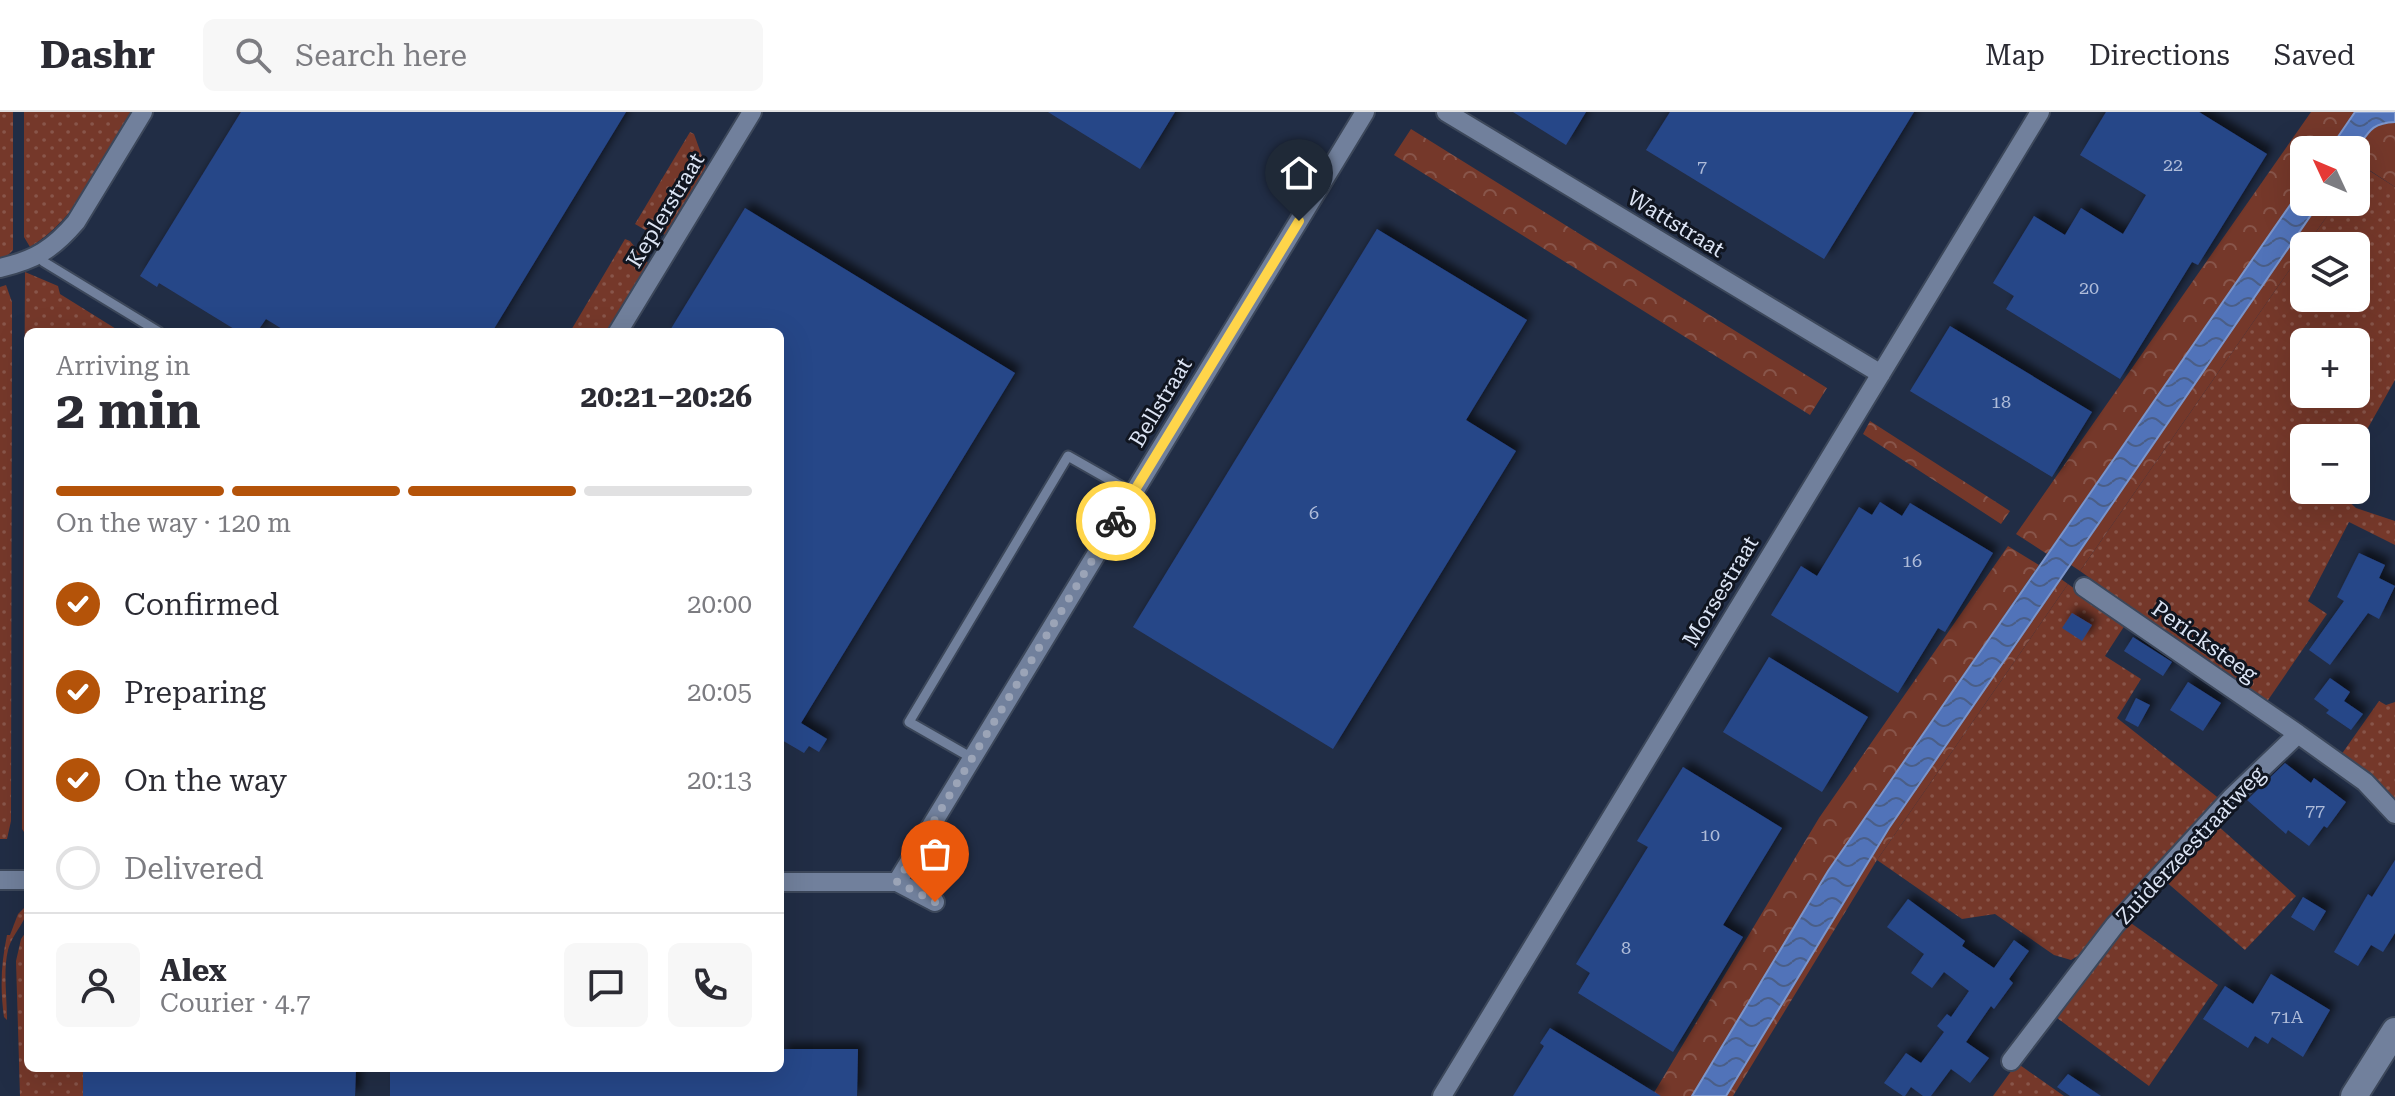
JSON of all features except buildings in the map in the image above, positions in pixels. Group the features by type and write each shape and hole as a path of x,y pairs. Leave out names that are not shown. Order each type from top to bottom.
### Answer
{"main road":[{"path":"2354,1096 2391,1045"}],"street":[{"path":"0,268 24,263 63,237 76,222 143,112"},
{"name":"Keplerstraat","path":"620,328 752,112"},
{"name":"Bellstraat","path":"897,882 1365,112"},
{"name":"Wattstraat","path":"1446,112 1881,374"},
{"name":"Morsestraat","path":"1442,1096 2040,112"},
{"name":"Pericksteeg","path":"2084,587 2298,734"},
{"path":"2298,734 2365,782 2395,814"},
{"name":"Zuiderzeestraatweg","path":"2011,1061 2124,914 2222,808 2298,734"},
{"path":"0,880 24,880"},
{"path":"784,882 897,882 935,902"}],"lane":[{"path":"38,256 151,328"},
{"path":"972,758 909,722 1068,456 1133,493"}],"green space":[{"path":"0,112 13,112 13,250 0,258"},
{"path":"24,112 132,112 76,204 47,235 30,247 24,237"},
{"path":"2311,112 2355,112 2339,136 2294,136"},
{"path":"2395,122 2395,187 2370,171 2370,136 2365,136 2384,124"},
{"path":"1411,129 1827,388 1810,415 1394,155"},
{"path":"690,132 694,134 707,170 667,235 647,231 635,224"},
{"path":"2290,142 2290,205 2047,554 2016,534"},
{"path":"2370,171 2395,187 2395,380 2370,424 2290,424 2290,504 2352,504 2395,521 2395,545 2349,522 2308,601 2327,614 2266,703 2080,571 2290,269 2290,312 2370,312 2370,232 2316,232 2327,216 2370,216"},
{"path":"2310,216 2327,216 2316,232 2299,232"},
{"path":"625,239 630,241 649,264 610,328 572,328"},
{"path":"2290,246 2290,269 2080,571 2071,565"},
{"path":"25,272 58,286 60,294 115,328 25,328"},
{"path":"6,285 12,302 11,821 7,839 0,839 0,287"},
{"path":"1870,421 2010,511 2001,524 1863,434"},
{"path":"24,458 24,832 22,829"},
{"path":"2008,546 2039,565 1828,871 1692,1096 1652,1096 1819,818"},
{"path":"2061,579 2068,584 1877,860 1733,1096 1726,1096 1889,828"},
{"path":"2068,584 2125,625 2105,656 2141,679 2117,718 2221,800 2088,950 2071,960 2054,955 1995,914 1962,919 1877,860"},
{"path":"2379,701 2386,705 2395,702 2395,805 2341,755"},
{"path":"2217,825 2296,896 2245,950 2164,880"},
{"path":"24,908 24,920 8,950 5,975 7,1020 4,1017 2,966 7,935 10,935 18,914"},
{"path":"2128,921 2218,985 2149,1086 2053,1015"},
{"path":"24,935 24,1072 346,1072 344,1096 20,1096 16,961"},
{"path":"2017,1063 2064,1096 1993,1096"}],"water":[{"path":"2355,112 2395,112 2395,122 2376,127 2366,136 2339,136"},
{"path":"2290,205 2290,216 2310,216 2299,232 2290,232 2290,246 1889,828 1726,1096 1692,1096 1828,871"}],"way so far":[{"path":"935,902 897,882 1116,521"}],"route":[{"path":"1116,521 1299,221"}]}
